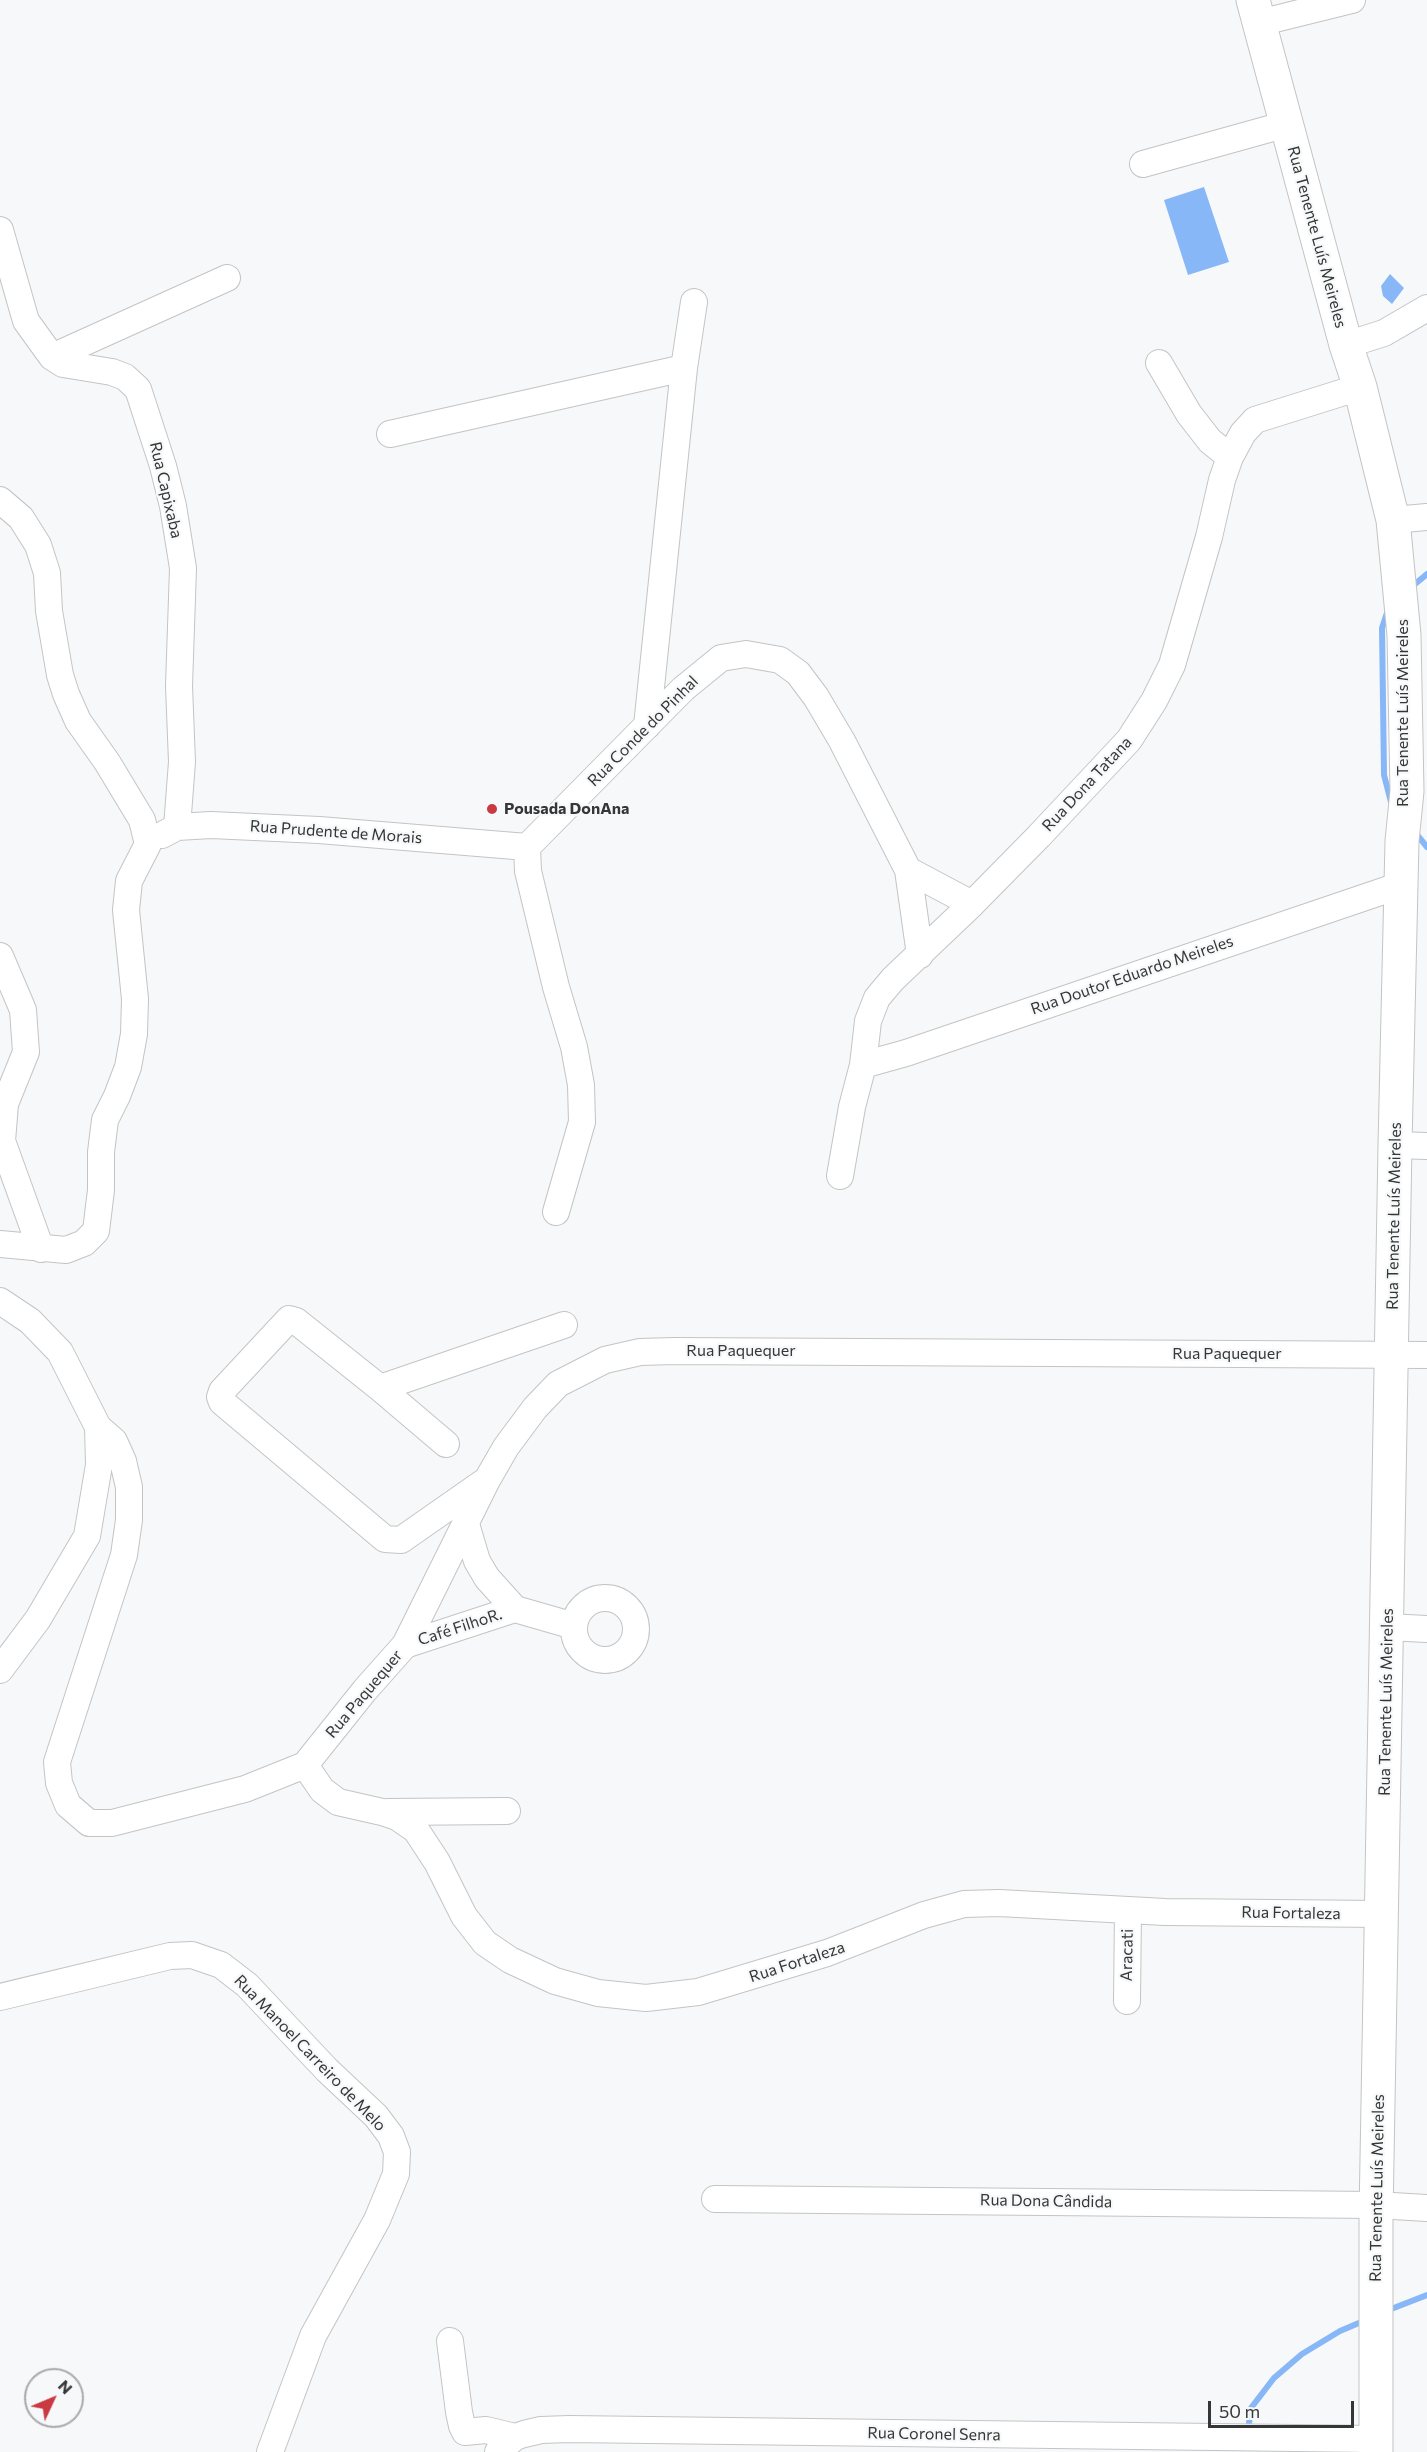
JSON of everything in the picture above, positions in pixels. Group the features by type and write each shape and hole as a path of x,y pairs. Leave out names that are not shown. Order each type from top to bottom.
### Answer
{"main road":[{"name":"Rua Tenente Luís Meireles","path":"1256,12 1346,345 1360,387 1393,520 1402,608 1413,797 1402,841 1395,1145 1376,2205 1376,2445"}],"street":[{"path":"1256,12 1352,0"},
{"path":"1143,164 1287,124"},
{"path":"0,230 26,321 52,357 227,278"},
{"path":"647,726 684,368 694,302"},
{"path":"1346,345 1384,333 1427,308"},
{"name":"Rua Capixaba","path":"52,357 63,364 112,372 125,377 138,389 163,466 173,506 183,568 179,686 182,762 177,826"},
{"path":"1159,363 1189,414 1210,441 1230,457"},
{"path":"390,434 684,368"},
{"name":"Rua Dona Tatana","path":"840,1176 852,1107 863,1065 868,1021 877,998 972,904 1129,740 1154,701 1172,665 1187,619 1230,457 1243,433 1255,420 1360,387"},
{"path":"0,500 21,518 38,545 47,573 49,610 60,675 66,694 78,721 107,762 142,820 148,844"},
{"path":"1393,520 1427,517"},
{"name":"Rua Conde do Pinhal","path":"528,847 704,670 721,658 746,654 780,660 798,673 816,697 842,741 908,870 920,956"},
{"name":"Rua Prudente de Morais","path":"177,826 211,825 319,830 528,847"},
{"path":"0,1244 41,1250 66,1250 84,1243 96,1231 105,1120 128,1067 134,1034 135,999 126,910 129,881 148,844 177,826"},
{"path":"528,847 528,871 550,965 574,1047 581,1085 582,1122 556,1212"},
{"path":"908,870 945,892 972,904"},
{"name":"Rua Doutor Eduardo Meireles","path":"863,1065 906,1053 1401,885"},
{"path":"0,956 23,1010 26,1052 4,1104 2,1141 41,1250"},
{"path":"1395,1145 1427,1146"},
{"path":"0,1301 30,1321 60,1352 98,1427 114,1441 123,1461 129,1488 129,1520 124,1555 57,1762 59,1783 68,1805 89,1823 112,1823 245,1789 305,1765"},
{"path":"446,1444 296,1321 289,1319 222,1391 220,1397 222,1402 385,1539 401,1540 486,1480"},
{"path":"380,1388 564,1324"},
{"name":"Rua Paquequer","path":"305,1765 365,1690 405,1645 486,1480 506,1447 535,1408 558,1384 605,1360 639,1352 1427,1355"},
{"path":"0,1670 38,1619 87,1536 99,1465 98,1427"},
{"name":"Café FilhoR.","path":"466,1524 477,1561 487,1578 514,1609 574,1626"},
{"name":"Café FilhoR.","path":"405,1645 514,1609"},
{"path":"1388,1627 1427,1629"},
{"name":"Rua Fortaleza","path":"305,1765 322,1790 338,1802 382,1812 407,1823 425,1842 464,1916 485,1943 510,1960 555,1981 598,1993 646,1998 698,1992 827,1953 924,1915 964,1904 999,1902 1128,1910 1382,1914"},
{"path":"382,1812 507,1810"},
{"name":"Aracati","path":"1127,2001 1128,1910"},
{"name":"Rua Manoel Carreiro de Melo","path":"0,1997 170,1956 192,1955 221,1965 247,1985 327,2070 376,2116 391,2136 397,2152 396,2174 377,2220 313,2336 270,2452"},
{"name":"Rua Dona Cândida","path":"715,2199 1376,2205 1427,2208"},
{"path":"450,2341 459,2412 465,2432 486,2430 507,2444"},
{"name":"Rua Coronel Senra","path":"507,2444 541,2430 569,2429 1260,2438 1376,2445"}],"water":[{"path":"1204,187 1229,262 1188,275 1164,200"},
{"path":"1390,274 1404,288 1392,304 1383,296 1381,286"}],"waterway":[{"path":"1409,589 1427,574"},
{"path":"1388,610 1382,628 1384,775 1391,802"},
{"path":"1414,831 1427,847"},
{"path":"1386,2311 1427,2295"},
{"path":"1248,2431 1251,2408 1274,2378 1302,2354 1340,2331 1366,2320"}],"place":[{"name":"Pousada DonAna","path":"492,809"}]}
